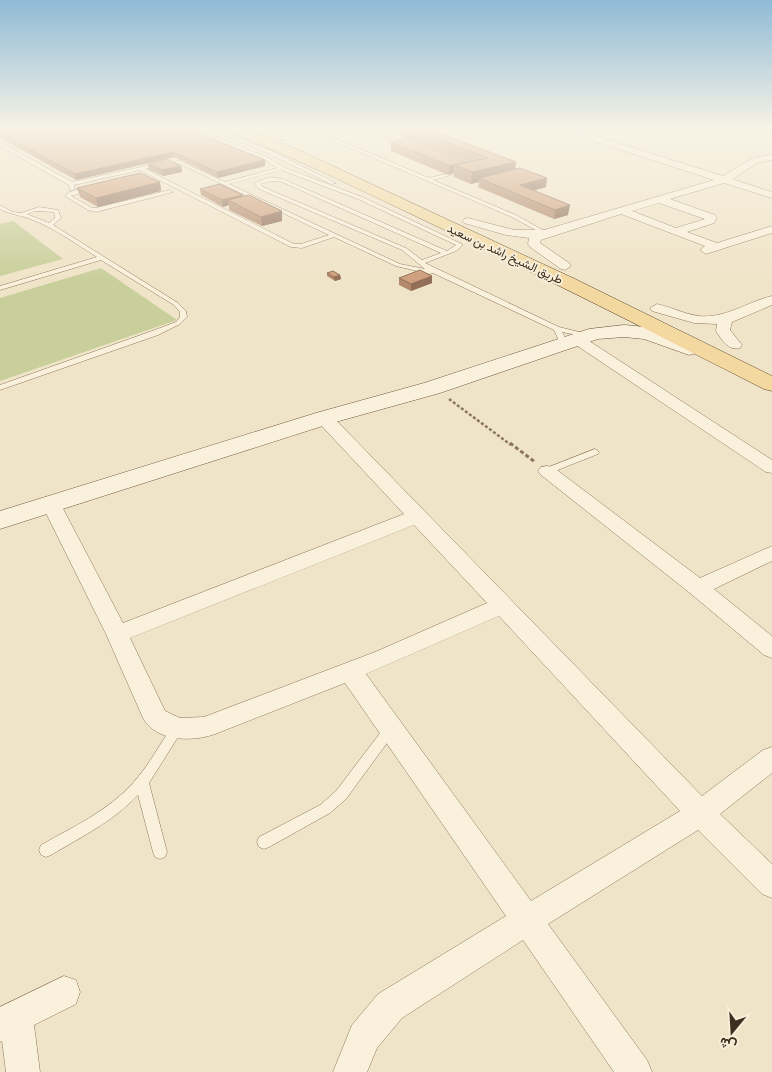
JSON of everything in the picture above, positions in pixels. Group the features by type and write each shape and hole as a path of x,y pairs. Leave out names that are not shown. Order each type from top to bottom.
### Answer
{"main road":[{"name":"طريق الشيخ راشد بن سعيد","path":"367,180 406,206 496,250 492,252 493,256 502,260 545,272 567,275 636,298 657,308 743,356 772,384"},
{"name":"طريق الشيخ راشد بن سعيد","path":"377,180 468,221 567,275 743,356"},
{"path":"496,250 515,247 567,275"}],"street":[{"path":"724,180 772,195"},
{"path":"468,221 515,235 528,236 545,233 724,180"},
{"path":"659,199 711,217 710,220 677,232"},
{"path":"620,210 717,247"},
{"path":"704,251 772,229"},
{"path":"0,520 324,418 432,388 576,337 609,323 611,320 609,310 603,304 577,290 567,275 534,244 535,238 545,233"},
{"path":"657,308 699,320 730,316 772,300"},
{"path":"576,337 626,330 658,334 723,364 743,356 723,331 725,320 730,316"},
{"path":"576,337 772,468"},
{"path":"324,418 700,813 772,884"},
{"path":"547,471 698,588 772,649"},
{"path":"52,505 118,634 156,718 165,725 177,729 191,730 206,727 350,671 502,605"},
{"path":"118,634 418,516"},
{"path":"698,588 772,553"},
{"path":"350,671 635,1072"},
{"path":"350,1072 364,1038 390,1006 700,813 772,758"},
{"path":"23,1072 8,1020 64,992"}],"lane":[{"path":"64,180 71,184 88,180"},
{"path":"163,180 295,247 335,235"},
{"path":"218,180 398,265 436,272"},
{"path":"226,184 240,180"},
{"path":"267,180 257,183 261,188 404,249 416,257 420,263 436,272 576,337"},
{"path":"282,180 447,253"},
{"path":"310,180 353,198 377,198 406,206"},
{"path":"328,180 349,190 353,198"},
{"path":"358,180 367,193 360,198"},
{"path":"427,180 514,216 545,233"},
{"path":"71,184 72,189 77,192"},
{"path":"94,188 68,196 90,209 96,210 170,192"},
{"path":"247,201 256,198"},
{"path":"360,198 460,245 459,248 420,263"},
{"path":"295,217 345,203"},
{"path":"219,209 228,206"},
{"path":"0,207 11,213 32,217 48,225 176,304 183,311 184,317 178,323 155,333 0,388"},
{"path":"23,214 36,209 47,208 56,211 58,218 48,225"},
{"path":"0,288 100,258"},
{"path":"547,471 595,452"},
{"path":"264,842 325,809 341,795 391,728"},
{"path":"46,850 110,811 130,795 142,783 177,729"},
{"path":"142,783 160,852"}],"path":[{"path":"432,388 547,471"}],"green space":[{"path":"13,221 63,259 0,276 0,224"},
{"path":"101,268 177,320 0,381 0,298"}],"building":[{"path":"110,180 156,180 160,182 96,198 77,188"},
{"path":"484,180 539,180 520,185 570,205 555,210"},
{"path":"220,184 243,195 222,200 200,189"},
{"path":"249,195 282,211 261,217 228,200"},
{"path":"420,270 432,276 411,284 399,278"},
{"path":"333,271 340,275 334,277 327,273"}]}
